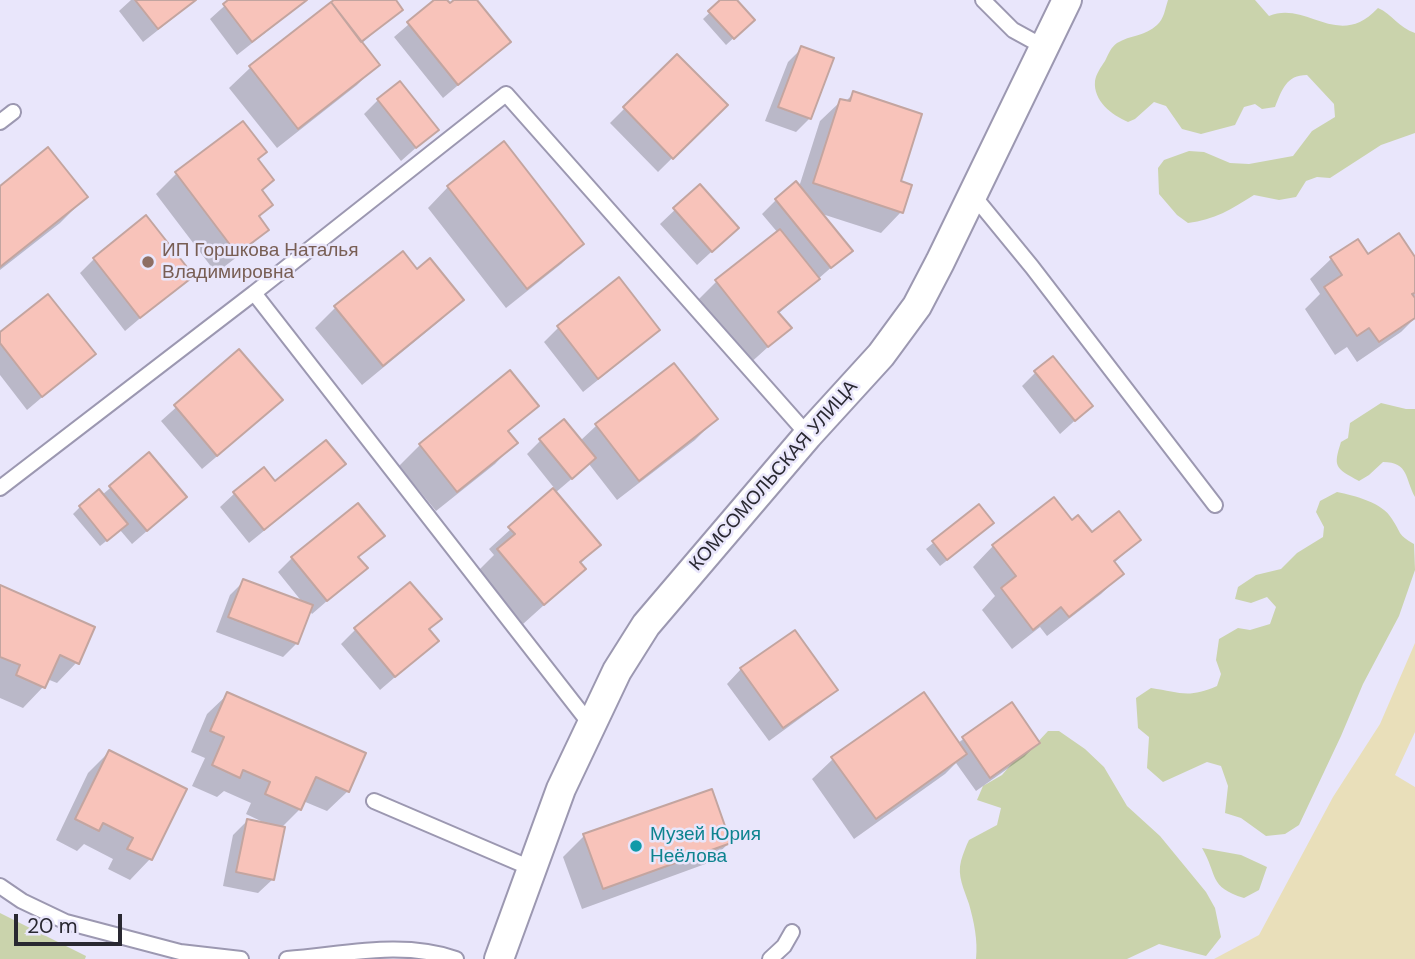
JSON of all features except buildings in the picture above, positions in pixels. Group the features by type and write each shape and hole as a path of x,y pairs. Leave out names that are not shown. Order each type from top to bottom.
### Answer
{"street":[{"name":"КОМСОМОЛЬСКАЯ УЛИЦА","path":"499,959 561,789 617,671 646,625 808,435 881,355 917,306 1066,0"}],"lane":[{"path":"983,0 1013,30 1044,47"},
{"path":"0,488 254,293 506,94 808,435"},
{"path":"0,122 13,112"},
{"path":"973,195 1032,267 1215,505"},
{"path":"254,293 590,724"},
{"path":"374,801 533,869"},
{"path":"0,886 22,901 66,922 180,952 242,959"},
{"path":"770,959 784,946 792,932"},
{"path":"286,959 389,948 456,959"}],"green space":[{"path":"1168,0 1255,0 1269,16 1296,14 1336,25 1349,25 1363,20 1378,8 1415,33 1415,133 1381,145 1330,178 1317,177 1306,181 1296,197 1279,200 1254,195 1222,213 1188,223 1177,215 1159,194 1158,168 1164,160 1189,151 1204,152 1230,163 1249,164 1293,156 1312,131 1335,117 1334,104 1307,75 1289,81 1275,107 1262,109 1255,104 1244,107 1235,125 1201,134 1182,129 1166,106 1154,102 1128,122 1116,115 1097,95 1095,81 1098,73 1115,45 1153,29 1159,23"},
{"path":"1381,403 1415,409 1415,497 1405,473 1398,465 1383,462 1359,481 1338,466 1338,450 1341,442 1348,438 1350,423"},
{"path":"1337,492 1368,501 1388,513 1402,536 1414,544 1415,570 1399,616 1363,684 1299,825 1285,834 1266,836 1241,818 1225,813 1228,786 1221,766 1207,762 1163,782 1147,768 1149,737 1138,728 1136,698 1151,688 1191,693 1217,686 1221,674 1216,660 1219,639 1238,628 1250,630 1270,624 1276,607 1267,597 1251,603 1235,599 1238,587 1256,575 1281,569 1297,553 1323,537 1324,527 1316,512 1320,501"},
{"path":"1048,731 1059,731 1085,749 1104,767 1127,806 1160,836 1206,892 1215,908 1221,937 1206,956 1159,944 1127,959 976,959 975,931 960,867 969,840 997,825 1001,808 977,800 983,786 1002,775 1021,753 1035,745"},
{"path":"1202,848 1241,855 1267,867 1259,890 1244,898 1224,889 1216,879"},
{"path":"0,913 86,956 85,959 0,959"}],"sand":[{"path":"1415,643 1415,732 1395,775 1415,787 1415,959 1214,959 1259,935 1333,797 1380,724"}],"place":[{"name":"ИП Горшкова Наталья Владимировна","path":"148,262"},
{"name":"Музей Юрия Неёлова","path":"636,846"}]}
